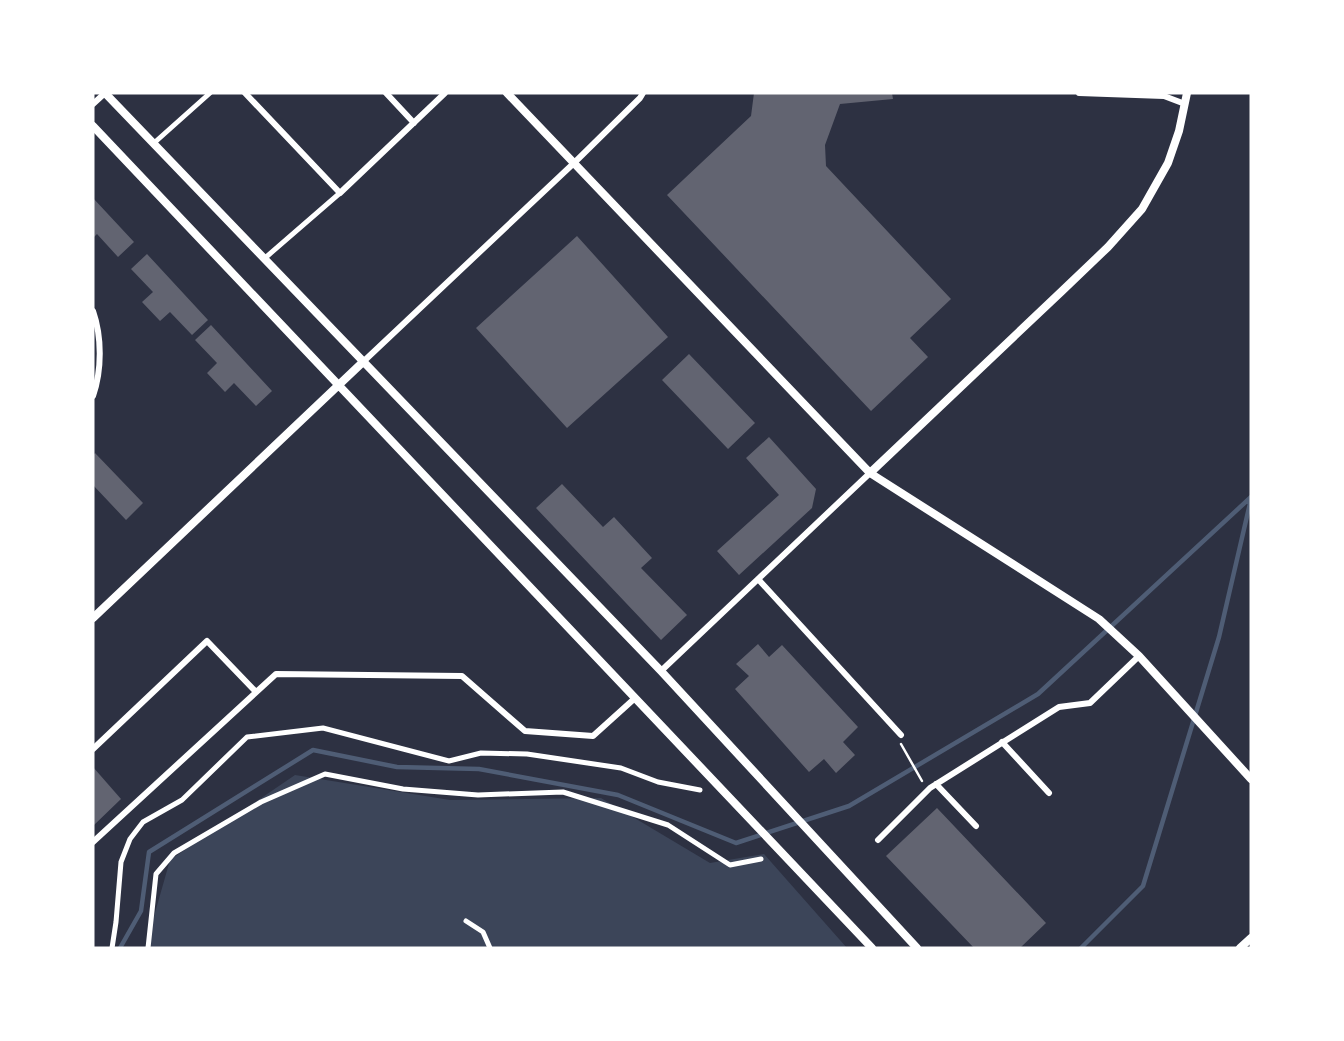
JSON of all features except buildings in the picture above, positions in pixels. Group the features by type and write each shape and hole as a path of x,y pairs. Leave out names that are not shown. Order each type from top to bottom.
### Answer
{"street":[{"path":"93,104 105,93 154,143 661,671 917,948"},
{"path":"154,143 210,93"},
{"path":"245,93 340,193"},
{"path":"386,93 414,122"},
{"path":"265,258 340,193 445,93"},
{"path":"507,93 870,474 1099,619 1136,653 1251,779"},
{"path":"93,618 574,163 643,93"},
{"path":"1079,93 1164,96 1185,104"},
{"path":"661,671 1080,274 1142,209 1168,163 1180,131 1186,93"},
{"path":"93,126 872,948"},
{"path":"93,311 98,325 100,347 93,396"},
{"path":"758,579 901,735"},
{"path":"93,749 207,641 256,692"},
{"path":"878,840 936,784 1059,707 1090,703 1136,653"},
{"path":"93,842 276,674 462,676 525,731 593,736 634,699"},
{"path":"112,948 121,862 130,839 144,822 182,800 247,737 323,727 449,761 481,753 527,754 621,768 658,782 700,790"},
{"path":"1002,742 1049,793"},
{"path":"148,948 156,874 174,853 261,802 325,774 403,789 478,795 563,792 668,825 730,865 761,859"},
{"path":"936,784 976,826"},
{"path":"466,921 483,932 490,948"},
{"path":"1240,948 1251,938"}],"path":[{"path":"907,754 924,784"}],"shaded area":[{"path":"295,775 450,800 601,798 710,863 764,854 847,948 145,948 170,860"}],"waterway":[{"path":"120,948 141,911 149,852 313,750 397,767 479,769 618,795 736,843 849,806 1038,694 1251,497"},
{"path":"1081,948 1143,886 1219,637 1251,499"}]}
